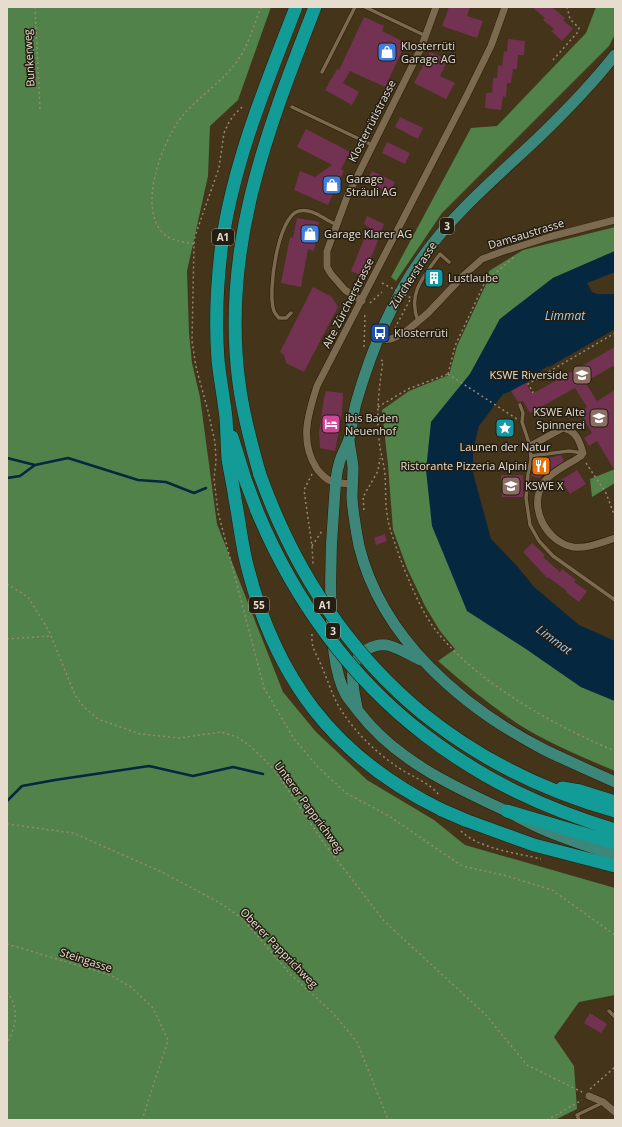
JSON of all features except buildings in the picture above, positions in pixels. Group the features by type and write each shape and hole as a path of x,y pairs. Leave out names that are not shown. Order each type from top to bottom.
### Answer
{"highway":[{"name":"A1","path":"296,7 244,148 223,236 219,267 217,313 218,361 226,416 256,511 284,569 296,590 323,630 369,685 405,719 462,762 512,790 572,816 615,830"},
{"name":"A1","path":"315,7 281,94 261,153 246,214 235,291 235,337 239,383 247,429 260,474 274,512 298,561 321,601 340,627 364,657 397,691 422,713 471,749 512,772 578,800 615,811"},
{"name":"55","path":"226,416 228,459 241,534 248,568 259,606 270,635 289,673 316,713 337,737 355,754 394,784 442,810 503,835 534,845 615,866"},
{"path":"533,782 580,791 615,802"},
{"path":"507,811 615,843"}],"main road":[{"name":"Zürcherstrasse","path":"349,440 355,406 377,340 389,313 405,284 425,254 443,230 486,186 568,108 596,79 615,56"},
{"name":"3","path":"349,440 339,464 336,482 331,546 332,626 336,660 340,679 346,695 378,734 403,755 459,788 542,829 615,855"},
{"name":"3","path":"349,440 353,466 352,498 356,532 364,562 372,583 392,619 408,643 425,662 463,696 509,729 560,757 615,782"},
{"path":"358,711 352,683 352,672 355,663 363,652 374,646 385,645 395,647 425,662"}],"street":[{"name":"Klosterrütistrasse","path":"362,301 339,284 331,274 327,266 327,250 335,224 355,179 426,36 436,7"},
{"name":"Alte Zürcherstrasse","path":"352,484 331,482 315,465 309,454 307,443 308,416 317,386 466,97 491,46 505,7"},
{"name":"Damsaustrasse","path":"377,340 398,337 419,322 464,275 482,259 523,245 615,220"},
{"path":"530,446 563,428 567,428 574,433 580,444 582,454 542,484 538,496 537,501 539,514 542,522 552,537 565,545 575,547 583,547 615,538"},
{"path":"589,1096 603,1102 615,1112"}],"lane":[{"path":"322,72 355,7"},
{"path":"365,7 426,36"},
{"path":"292,107 372,146"},
{"path":"291,313 286,318 279,318 274,311 272,302 275,260 287,223 292,214 304,210 316,213 335,224"},
{"path":"419,322 416,313 415,296 422,277 440,254 449,262"},
{"path":"520,405 523,413 522,422 530,446 531,456 526,498 530,526 542,545 553,556 615,600"},
{"path":"531,456 569,451 582,454"},
{"path":"609,1011 615,1017"},
{"path":"579,1120 577,1115 603,1102"}],"path":[{"name":"Bunkerweg","path":"35,7 40,109"},
{"path":"194,244 177,240 164,234 155,219 153,196 158,164 172,130 181,118 225,75 238,60 246,46 261,7"},
{"path":"553,60 577,33 578,28 570,19 567,7"},
{"path":"448,374 455,346 485,282 518,254 523,245"},
{"path":"382,282 411,298 395,328"},
{"path":"363,310 382,292"},
{"path":"362,301 365,316 364,347 383,361 378,407 379,437 381,457 384,467 386,508 391,530 404,569 429,619 437,632 453,650 478,672 505,692 555,723 615,751"},
{"path":"532,393 533,392 528,384 615,333"},
{"path":"448,374 509,414"},
{"path":"378,407 408,389 448,374"},
{"path":"582,454 594,477 606,493 615,517"},
{"path":"364,512 363,497 378,471 381,457"},
{"path":"312,546 304,490 315,465"},
{"name":"Unterer Papprichweg","path":"7,584 28,597 51,636 75,695 84,707 98,718 140,734 179,738 221,732 237,737 249,745 274,769 324,843 384,921 485,1014 527,1065 589,1096"},
{"path":"7,639 51,636"},
{"name":"Oberer Papprichweg","path":"7,824 73,833 162,872 220,903 243,919 290,974 332,1012 357,1042 387,1117 390,1120"},
{"name":"Steingasse","path":"7,944 110,976 131,987 153,1008 168,1040 142,1120"},
{"path":"7,992 16,1008 14,1031 7,1043"},
{"path":"547,1120 589,1096 588,1090 615,1068"}],"green space":[{"path":"7,7 271,7 238,100 210,126 208,176 187,271 189,333 192,363 200,397 217,524 283,692 316,732 367,780 434,820 465,845 615,888 615,995 579,1002 554,1037 574,1066 577,1109 555,1120 7,1120"},
{"path":"596,7 615,7 615,34 609,46 442,213 396,281 391,277 471,128 497,126 586,33"},
{"path":"615,227 615,251 553,278 500,319 470,374 431,422 529,651 581,687 615,701 615,771 553,744 529,731 477,694 438,661 455,649 440,631 425,606 407,568 393,530 382,410 409,391 449,375 457,346 487,282 489,271 523,250"},
{"path":"615,469 615,483 592,497 590,479"}],"water":[{"name":"Limmat","path":"615,251 615,272 587,283 592,292 597,294 615,294 615,329 549,367 548,366 542,370 538,376 503,394 479,426 473,450 473,473 491,539 517,566 534,587 579,625 615,641 615,701 581,687 467,611 432,526 426,470 431,422 470,374 500,319 553,278"}],"waterway":[{"path":"7,458 35,465 68,458 138,480 166,482 194,493 206,488"},
{"path":"7,478 20,476 35,465"},
{"path":"7,801 22,786 149,766 193,776 233,767 263,774"}],"place":[{"name":"Klosterrüti Garage AG","path":"387,52"},
{"name":"Garage Sträuli AG","path":"332,185"},
{"name":"Garage Klarer AG","path":"310,234"},
{"name":"Lustlaube","path":"434,278"},
{"name":"Klosterrüti","path":"380,333"},
{"name":"KSWE Riverside","path":"582,375"},
{"name":"KSWE Alte Spinnerei","path":"599,418"},
{"name":"ibis Baden Neuenhof","path":"331,424"},
{"name":"Launen der Natur","path":"505,428"},
{"name":"Ristorante Pizzeria Alpini","path":"541,466"},
{"name":"KSWE X","path":"511,486"}]}
